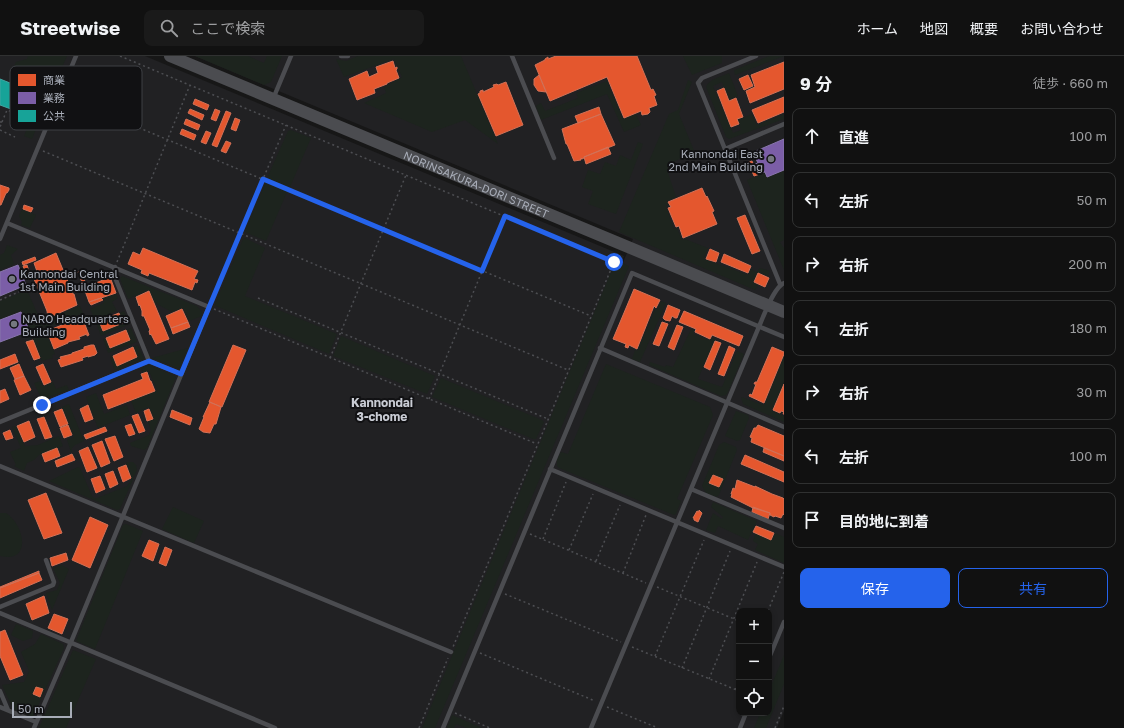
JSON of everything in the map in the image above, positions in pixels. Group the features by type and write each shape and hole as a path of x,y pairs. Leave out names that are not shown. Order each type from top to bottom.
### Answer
{"street":[{"name":"NORINSAKURA-DORI STREET","path":"170,56 784,312"}],"lane":[{"path":"72,66 76,56"},
{"path":"273,99 291,56"},
{"path":"341,56 348,56"},
{"path":"512,56 554,158"},
{"path":"591,728 768,305 782,284 698,83 702,78 756,56"},
{"path":"725,149 784,124"},
{"path":"0,239 46,130"},
{"path":"7,223 209,307 34,728"},
{"path":"115,268 114,271 116,280 149,361"},
{"path":"443,728 632,273 784,337"},
{"path":"600,348 784,427"},
{"path":"0,422 149,361 181,374"},
{"path":"0,466 450,652"},
{"path":"550,469 784,567"},
{"path":"691,489 784,528"},
{"path":"0,608 53,585 54,582 46,560"},
{"path":"0,613 275,728"},
{"path":"772,651 784,622"},
{"path":"0,691 8,710"},
{"path":"0,707 36,722"},
{"path":"740,728 745,716"}],"path":[{"path":"120,56 614,262 419,728"},
{"path":"115,268 190,85"},
{"path":"0,126 7,110 10,111"},
{"path":"286,125 209,307 537,444"},
{"path":"142,129 591,316"},
{"path":"0,130 15,137"},
{"path":"38,149 568,370"},
{"path":"330,358 406,175"},
{"path":"429,399 505,216"},
{"path":"0,300 28,288"},
{"path":"258,298 548,419"},
{"path":"543,539 569,477"},
{"path":"569,550 595,488"},
{"path":"596,561 622,499"},
{"path":"623,573 648,510"},
{"path":"524,532 736,620"},
{"path":"655,657 706,534"},
{"path":"682,668 733,546"},
{"path":"709,679 759,557"},
{"path":"769,608 784,572"},
{"path":"499,592 735,690"},
{"path":"475,651 658,728"},
{"path":"775,728 784,706"},
{"path":"450,711 490,728"}],"shaded area":[{"path":"0,56 145,56 624,256 541,454 633,239 195,56 784,56 784,711 777,728 0,728"},
{"path":"28,56 67,56 63,66 14,66 16,62 27,59"},
{"path":"195,56 248,56 264,63 267,56 282,56 271,82 264,85"},
{"path":"358,56 461,56 498,144 465,120 432,132 364,103 386,93 384,87 402,77 394,59 344,77 336,59 346,61"},
{"path":"683,56 722,56 722,63 692,75"},
{"path":"769,56 784,56 735,75 734,70"},
{"path":"729,73 738,96 729,100 722,82 713,86 733,133 741,130 738,120 752,114 757,125 784,114 784,119 729,139 726,137 706,87 712,80"},
{"path":"688,80 692,82 679,114 695,153 675,161 668,173 676,197 667,201 668,205 666,206 674,229 677,228 682,240 685,239 708,248 704,259 748,275 751,269 756,272 760,268 770,271 768,276 758,272 753,282 758,286 755,290 619,232 669,114 678,110"},
{"path":"607,81 623,119 636,114 641,125 624,132 607,94 541,120 536,106 541,103 545,111 578,98 576,93"},
{"path":"26,130 36,130 32,139 24,136"},
{"path":"291,130 311,138 290,187 269,179 268,176 288,131"},
{"path":"638,142 643,144 616,214 588,204 593,191 582,187 588,170 600,174 605,162 616,166 620,155 631,160"},
{"path":"784,171 784,240 780,242 784,247 784,270 747,180 764,173 767,178"},
{"path":"267,183 287,192 266,241 245,231 265,184"},
{"path":"22,209 36,215 30,228 21,225 22,222 19,216"},
{"path":"245,238 265,248 245,296 337,334 329,354 216,306 215,304 243,239"},
{"path":"7,245 18,249 11,255 14,264 0,270 0,255 4,253"},
{"path":"616,260 629,266 435,728 422,728"},
{"path":"122,276 197,306 202,312 202,316 189,321 183,308 172,312 155,303 149,290 128,299 120,279"},
{"path":"27,290 55,354 52,355 53,358 42,361 33,338 29,339 28,337 32,334 22,310 0,319 0,301"},
{"path":"116,294 118,298 112,302 117,311 95,320 90,309 104,303 103,298"},
{"path":"661,301 666,303 640,362 632,359 655,309 657,309"},
{"path":"80,306 83,313 45,328 42,321"},
{"path":"124,311 130,324 101,336 96,322 99,321 103,331 123,323 119,313"},
{"path":"131,328 137,342 108,353 103,339 106,338 110,348 130,340 126,330"},
{"path":"691,329 694,330 694,334 709,340 713,338 715,339 698,379 722,387 737,351 744,354 726,395 721,396 649,365 650,362 665,367 666,365 673,367"},
{"path":"341,336 435,376 427,394 333,356"},
{"path":"138,345 144,359 117,370 114,369 110,357 113,356 117,365 137,358 133,347"},
{"path":"188,348 179,369 152,358"},
{"path":"784,356 784,382 772,411 784,416 784,422 743,404 741,397 764,405"},
{"path":"606,364 710,407 713,415 677,499 681,501 676,514 674,515 557,466 557,460 561,452 568,454"},
{"path":"149,365 176,377 147,448 144,450 131,446 130,443 149,435 151,430 148,422 154,419 149,407 136,413 131,401 157,390 149,371 143,373 141,368"},
{"path":"441,378 542,420 544,422 536,439 432,397"},
{"path":"41,381 43,386 53,382 56,389 67,385 69,390 44,399 41,398 34,383"},
{"path":"96,393 104,414 127,405 130,415 98,428 86,397"},
{"path":"69,404 84,441 75,445 71,452 67,440 74,437 62,407"},
{"path":"736,411 748,415 749,418 740,440 737,441 725,436"},
{"path":"16,426 25,446 38,445 59,436 63,446 39,455 34,460 27,463 24,471 14,466 16,465 10,452 21,448 12,427"},
{"path":"724,442 736,447 737,450 719,495 716,497 706,493 702,486 719,445"},
{"path":"126,462 133,462 136,465 137,470 120,509 117,510 49,481 78,467 80,468 92,496 97,498 127,486 132,479"},
{"path":"713,502 757,521 748,540 718,526 715,533 706,530 713,513 722,519 723,517 711,507"},
{"path":"173,507 204,521 194,543 162,529"},
{"path":"0,513 6,513 13,519 21,534 21,549 17,554 10,557 0,556"},
{"path":"126,524 143,531 95,649 76,641 123,525"},
{"path":"756,533 772,540 775,533 784,537 784,563 755,550 758,544 753,541"},
{"path":"61,565 69,569 52,610 46,593 57,590 60,583 53,568"},
{"path":"16,624 33,631 32,638 23,641 11,635"},
{"path":"41,634 63,644 64,648 33,717 13,709 2,685 24,682 29,671 21,652 35,644"},
{"path":"73,650 96,659 66,728 39,728"},
{"path":"784,655 784,684 772,713 772,684"},
{"path":"452,715 482,728 466,728 456,724 454,728 447,728"},
{"path":"759,716 771,716 766,728 754,728"}],"building: 商業":[{"path":"556,56 637,56 651,90 653,89 656,95 654,96 657,105 649,108 650,112 648,114 642,115 641,111 624,118 607,77 550,101 535,65 548,57 548,59"},
{"path":"393,61 395,68 397,67 396,70 399,78 374,89 375,93 357,100 349,79 367,71 369,77 378,73 376,67"},
{"path":"784,62 784,89 750,103 746,91 755,87 751,75"},
{"path":"539,75 546,92 538,91 534,85 534,79"},
{"path":"748,75 753,86 744,90 739,79"},
{"path":"506,82 523,125 496,136 478,94 480,91 483,90 483,92 494,87 493,85"},
{"path":"724,88 729,101 736,98 743,117 737,119 739,124 731,127 717,91"},
{"path":"784,97 784,112 758,123 752,110"},
{"path":"195,99 209,105 207,110 193,104"},
{"path":"599,107 601,114 578,123 575,116"},
{"path":"190,109 204,115 202,120 188,113"},
{"path":"215,109 220,111 216,121 211,119"},
{"path":"226,111 231,113 217,147 212,145"},
{"path":"601,114 615,145 582,159 581,158 581,160 574,161 566,144 562,129"},
{"path":"235,118 240,120 236,131 231,129"},
{"path":"186,119 200,125 198,130 184,124"},
{"path":"182,129 196,135 194,140 180,134"},
{"path":"206,131 211,133 206,144 201,142"},
{"path":"226,141 231,143 226,153 221,151"},
{"path":"608,147 611,154 586,164 584,157"},
{"path":"752,161 760,174 754,176 749,162"},
{"path":"0,185 9,188 1,205 0,205"},
{"path":"702,188 714,211 712,212 717,224 683,238 679,226 676,227 668,208 671,207 668,202"},
{"path":"24,205 33,208 31,212 23,209"},
{"path":"745,215 760,251 752,254 737,218"},
{"path":"143,248 198,271 194,279 198,280 197,283 195,282 192,290 149,273 148,276 141,273 142,270 128,264 133,252 140,255"},
{"path":"710,249 719,253 716,262 706,259"},
{"path":"56,253 74,294 77,305 48,318 47,311 34,279 39,277 34,263"},
{"path":"724,254 751,266 748,273 721,262"},
{"path":"35,257 36,260 23,265 22,262"},
{"path":"27,265 31,278 28,279 23,266"},
{"path":"81,271 86,284 83,285 78,272"},
{"path":"758,273 769,278 765,287 754,282"},
{"path":"110,277 116,293 89,302 84,288"},
{"path":"634,289 660,300 656,308 654,306 637,349 629,345 628,348 625,347 626,344 613,339"},
{"path":"149,291 169,339 156,344 151,334 150,335 150,330 144,316 142,316 142,311 136,297"},
{"path":"101,298 103,300 91,305 89,302"},
{"path":"668,305 680,310 677,318 672,316 670,321 663,318"},
{"path":"182,309 188,322 171,328 166,316"},
{"path":"684,311 743,336 739,346 712,335 710,339 695,332 696,329 679,322"},
{"path":"119,313 123,323 103,331 99,321"},
{"path":"82,317 89,335 87,336 87,334 79,337 80,339 68,342 54,349 47,331"},
{"path":"188,322 190,327 173,334 171,328"},
{"path":"662,322 668,324 659,346 653,344"},
{"path":"677,325 683,327 674,350 668,347"},
{"path":"126,330 130,340 110,348 106,338"},
{"path":"33,340 40,358 34,360 26,342"},
{"path":"715,341 721,343 710,370 704,367"},
{"path":"94,345 97,353 95,355 82,358 83,360 61,367 58,360 61,359 60,357 72,354"},
{"path":"233,345 246,350 222,407 209,402"},
{"path":"729,346 735,349 724,376 718,374"},
{"path":"133,347 137,357 117,366 113,356"},
{"path":"772,347 784,352 784,354 764,403 749,396 750,394 752,395 756,384 754,384 757,382"},
{"path":"15,354 18,362 0,369 0,360"},
{"path":"19,364 24,376 15,379 10,368"},
{"path":"43,364 51,382 44,385 36,367"},
{"path":"147,372 155,391 108,409 103,395 143,379 141,374"},
{"path":"24,376 31,390 20,395 14,380"},
{"path":"784,384 784,412 781,411 780,413 773,410"},
{"path":"5,389 9,399 0,403 0,391"},
{"path":"210,402 221,407 216,424 214,424 210,433 203,432 199,429"},
{"path":"88,405 93,419 85,422 80,409"},
{"path":"62,409 68,424 60,427 54,412"},
{"path":"149,409 153,419 147,421 144,411"},
{"path":"172,410 192,418 190,425 170,417"},
{"path":"138,414 145,431 139,433 132,416"},
{"path":"44,417 52,437 45,439 37,419"},
{"path":"29,421 35,437 24,442 17,426"},
{"path":"131,424 135,434 129,436 125,426"},
{"path":"68,425 72,435 64,438 60,428"},
{"path":"758,425 784,436 784,456 751,442 752,438 750,437 754,428"},
{"path":"105,427 107,431 86,439 84,435"},
{"path":"10,430 13,438 6,440 3,433"},
{"path":"115,436 123,457 114,461 105,439"},
{"path":"102,441 110,463 101,467 92,445"},
{"path":"88,447 97,468 87,472 79,451"},
{"path":"57,448 60,456 45,462 42,454"},
{"path":"764,448 784,456 784,461 763,452"},
{"path":"72,454 75,460 57,467 55,461"},
{"path":"745,455 784,472 784,482 741,464"},
{"path":"126,465 131,478 123,482 118,468"},
{"path":"113,471 118,484 110,488 105,474"},
{"path":"713,475 723,479 719,487 709,483"},
{"path":"100,476 105,489 96,493 91,479"},
{"path":"737,480 783,498 784,515 783,514 781,518 774,517 770,515 770,513 753,508 731,497"},
{"path":"46,493 62,533 44,539 28,500"},
{"path":"753,507 770,513 768,519 752,512"},
{"path":"699,510 702,513 698,522 693,518"},
{"path":"90,517 108,525 90,568 72,560"},
{"path":"756,526 774,533 771,540 753,532"},
{"path":"149,540 159,544 153,561 142,556"},
{"path":"165,547 172,550 166,566 159,563"},
{"path":"66,553 68,560 52,566 50,558"},
{"path":"39,571 39,573 0,588 0,587"},
{"path":"39,573 42,580 0,598 0,588"},
{"path":"44,596 49,613 32,620 26,604"},
{"path":"54,614 68,619 62,634 48,628"},
{"path":"5,630 23,675 10,680 0,656 0,632"},
{"path":"36,687 43,689 40,697 33,694"}],"building: 業務":[{"name":"Kannondai East 2nd Main Building","path":"784,139 784,170 767,177 765,172 761,173 759,167 755,164 758,163 756,159 759,158 756,151"},
{"name":"Kannondai Central 1st Main Building","path":"18,265 26,285 0,296 0,272"},
{"name":"NARO Headquarters Building","path":"21,312 29,331 0,342 0,320"}],"building: 公共":[{"path":"0,79 10,83 10,109 0,105"}],"place":[{"name":"Kannondai East 2nd Main Building","path":"771,159"},
{"name":"Kannondai Central 1st Main Building","path":"12,279"},
{"name":"NARO Headquarters Building","path":"14,324"}],"district":[{"name":"Kannondai 3-chome","path":"382,409"}],"route":[{"path":"42,405 149,361 181,374 263,179 482,271 505,216 614,262"}]}
